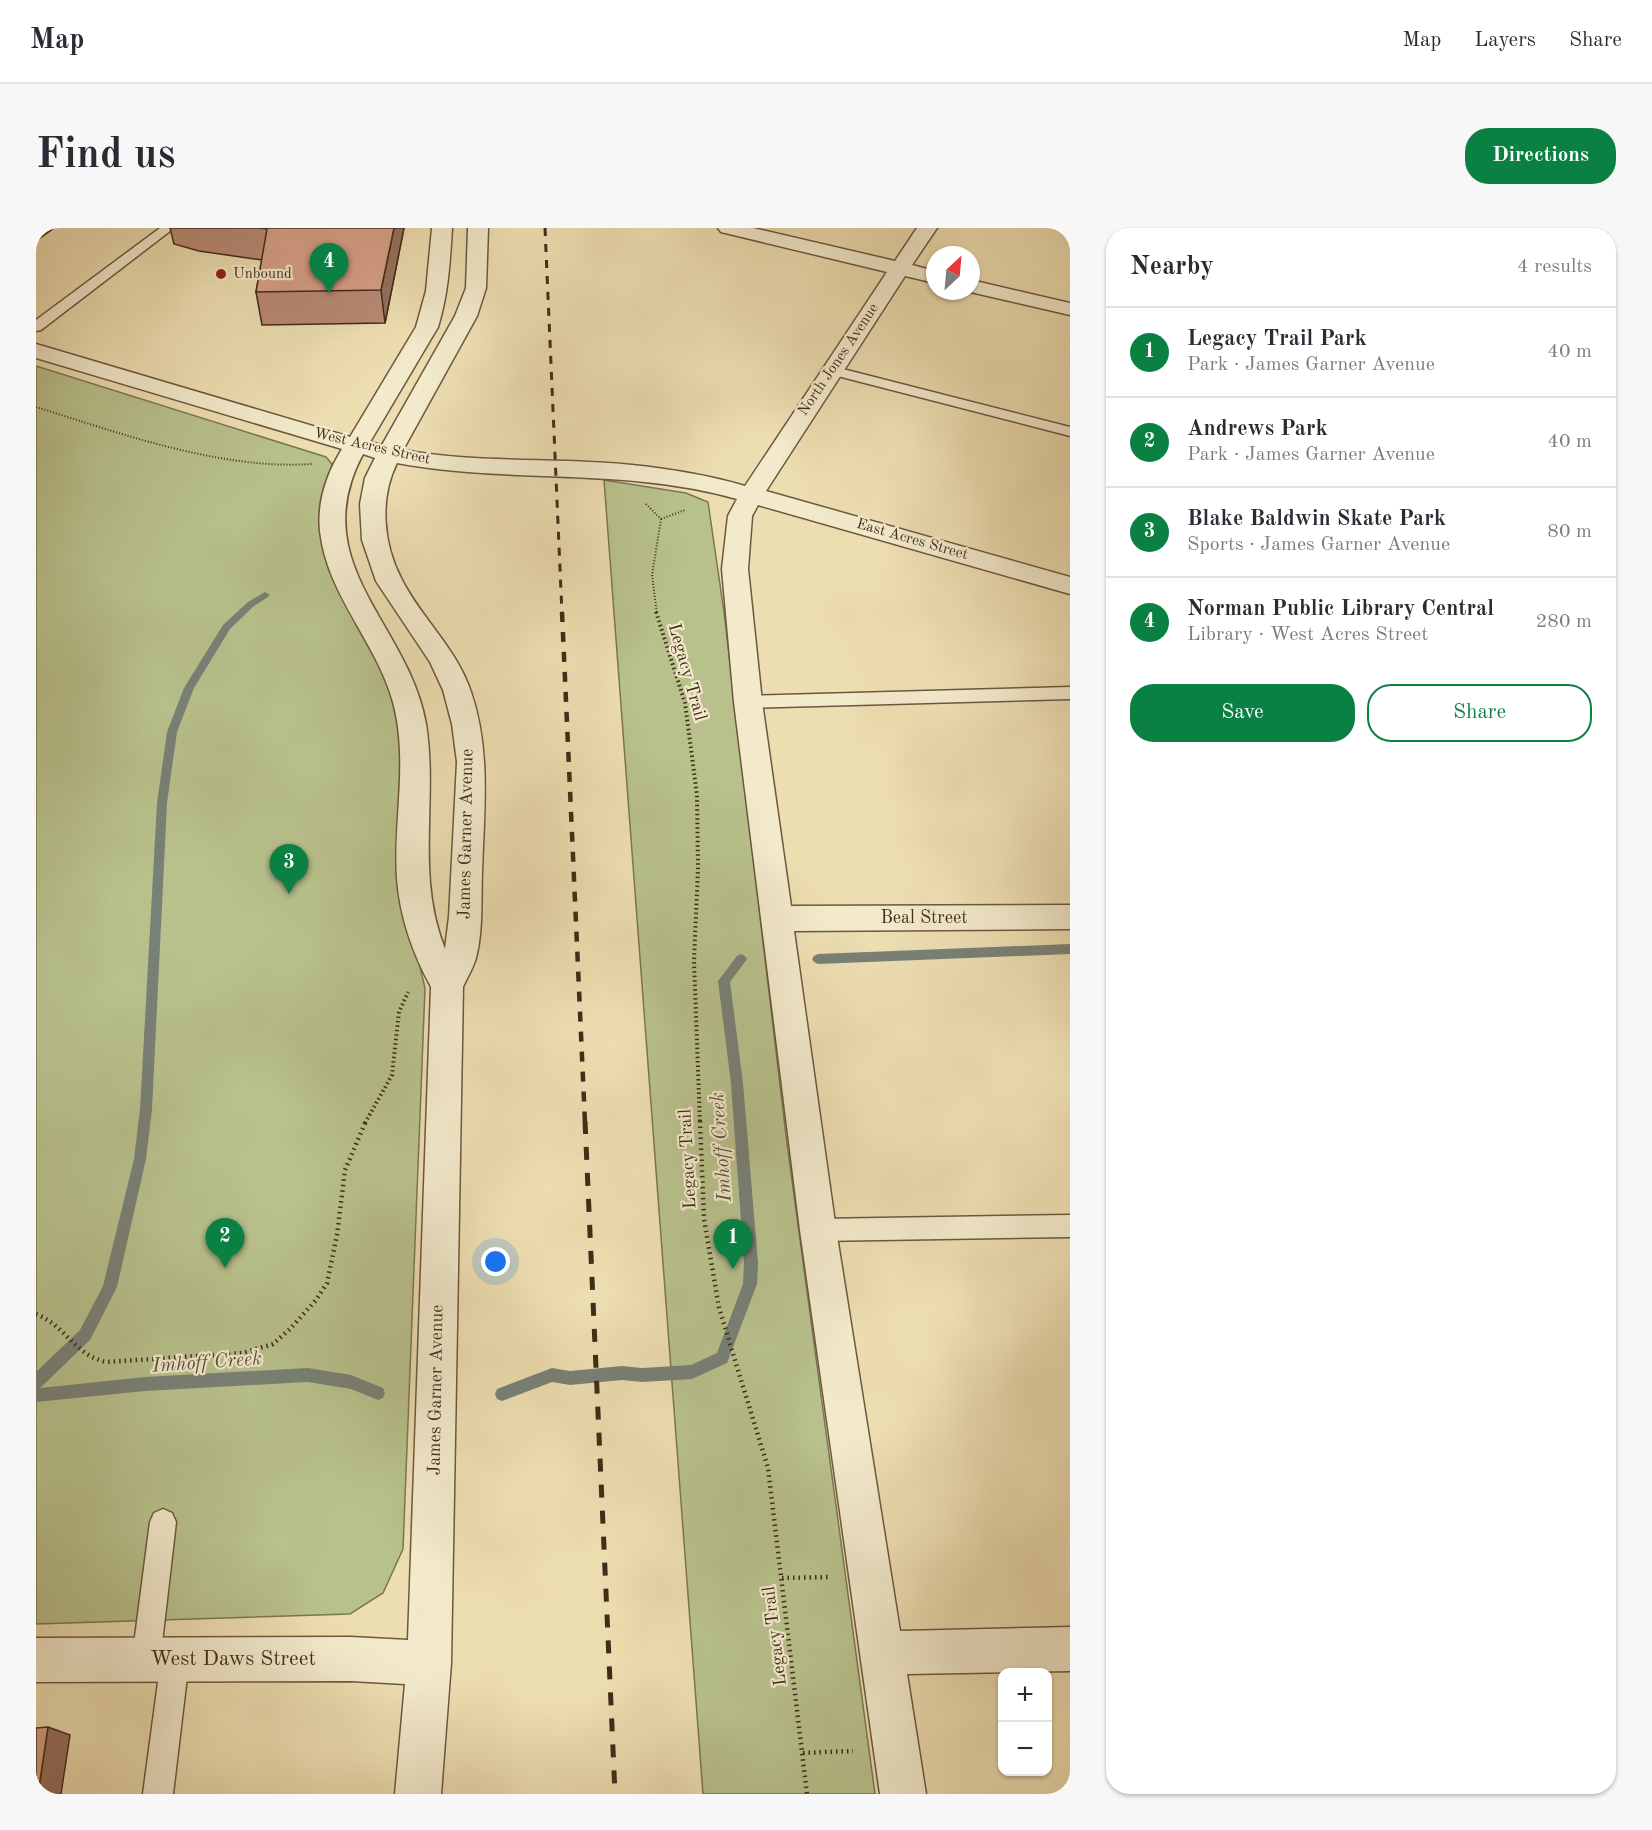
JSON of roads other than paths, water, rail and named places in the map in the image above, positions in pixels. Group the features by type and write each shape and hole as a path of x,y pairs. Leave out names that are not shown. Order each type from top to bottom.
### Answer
{"street":[{"path":"430,984 432,960 419,920 412,864 416,773 415,733 405,694 386,655 354,600 340,568 333,530 334,499 341,471 427,327 434,308 439,278 442,228"},
{"name":"James Garner Avenue","path":"418,1794 429,1663 430,984 460,958 465,917 471,762 466,724 457,690 443,660 389,582 375,540 372,504 377,478 389,454 466,316 476,288 478,228"},
{"path":"728,228 926,275"},
{"name":"North Jones Avenue","path":"903,1794 818,1230 748,702 735,569 740,516 765,471 927,228"},
{"path":"980,288 1070,309"},
{"name":"West Acres Street","path":"36,351 355,446 389,454 426,461 477,466 631,472 716,484 753,494"},
{"name":"East Acres Street","path":"753,494 1070,586"},
{"name":"Beal Street","path":"777,919 1070,917"},
{"path":"882,1653 1070,1649"},
{"name":"West Daws Street","path":"36,1660 351,1659 429,1663"}],"lane":[{"path":"36,327 168,228"},
{"path":"831,370 1070,432"},
{"path":"748,702 1070,693"},
{"path":"818,1230 1070,1226"},
{"path":"158,1794 163,1522"}],"waterway":[{"path":"36,1382 85,1335 110,1287 140,1159 146,1109 162,803 172,732 189,688 226,627 251,604 265,595"},
{"name":"Imhoff Creek","path":"818,959 1070,949"},
{"name":"Imhoff Creek","path":"502,1394 552,1375 570,1378 622,1373 642,1375 692,1372 722,1358 750,1284 751,1263 737,1083 724,981 741,959"},
{"name":"Imhoff Creek","path":"36,1395 145,1384 308,1375 351,1382 378,1393"}],"railway":[{"path":"545,228 562,614"},
{"path":"562,612 585,1123"},
{"path":"585,1121 615,1794"}],"place":[{"name":"Unbound","path":"221,274"},
{"name":"Norman Public Library Central","path":"329,293"},
{"name":"Blake Baldwin Skate Park","path":"289,894"},
{"name":"Andrews Park","path":"225,1268"},
{"name":"Legacy Trail Park","path":"733,1269"}]}
